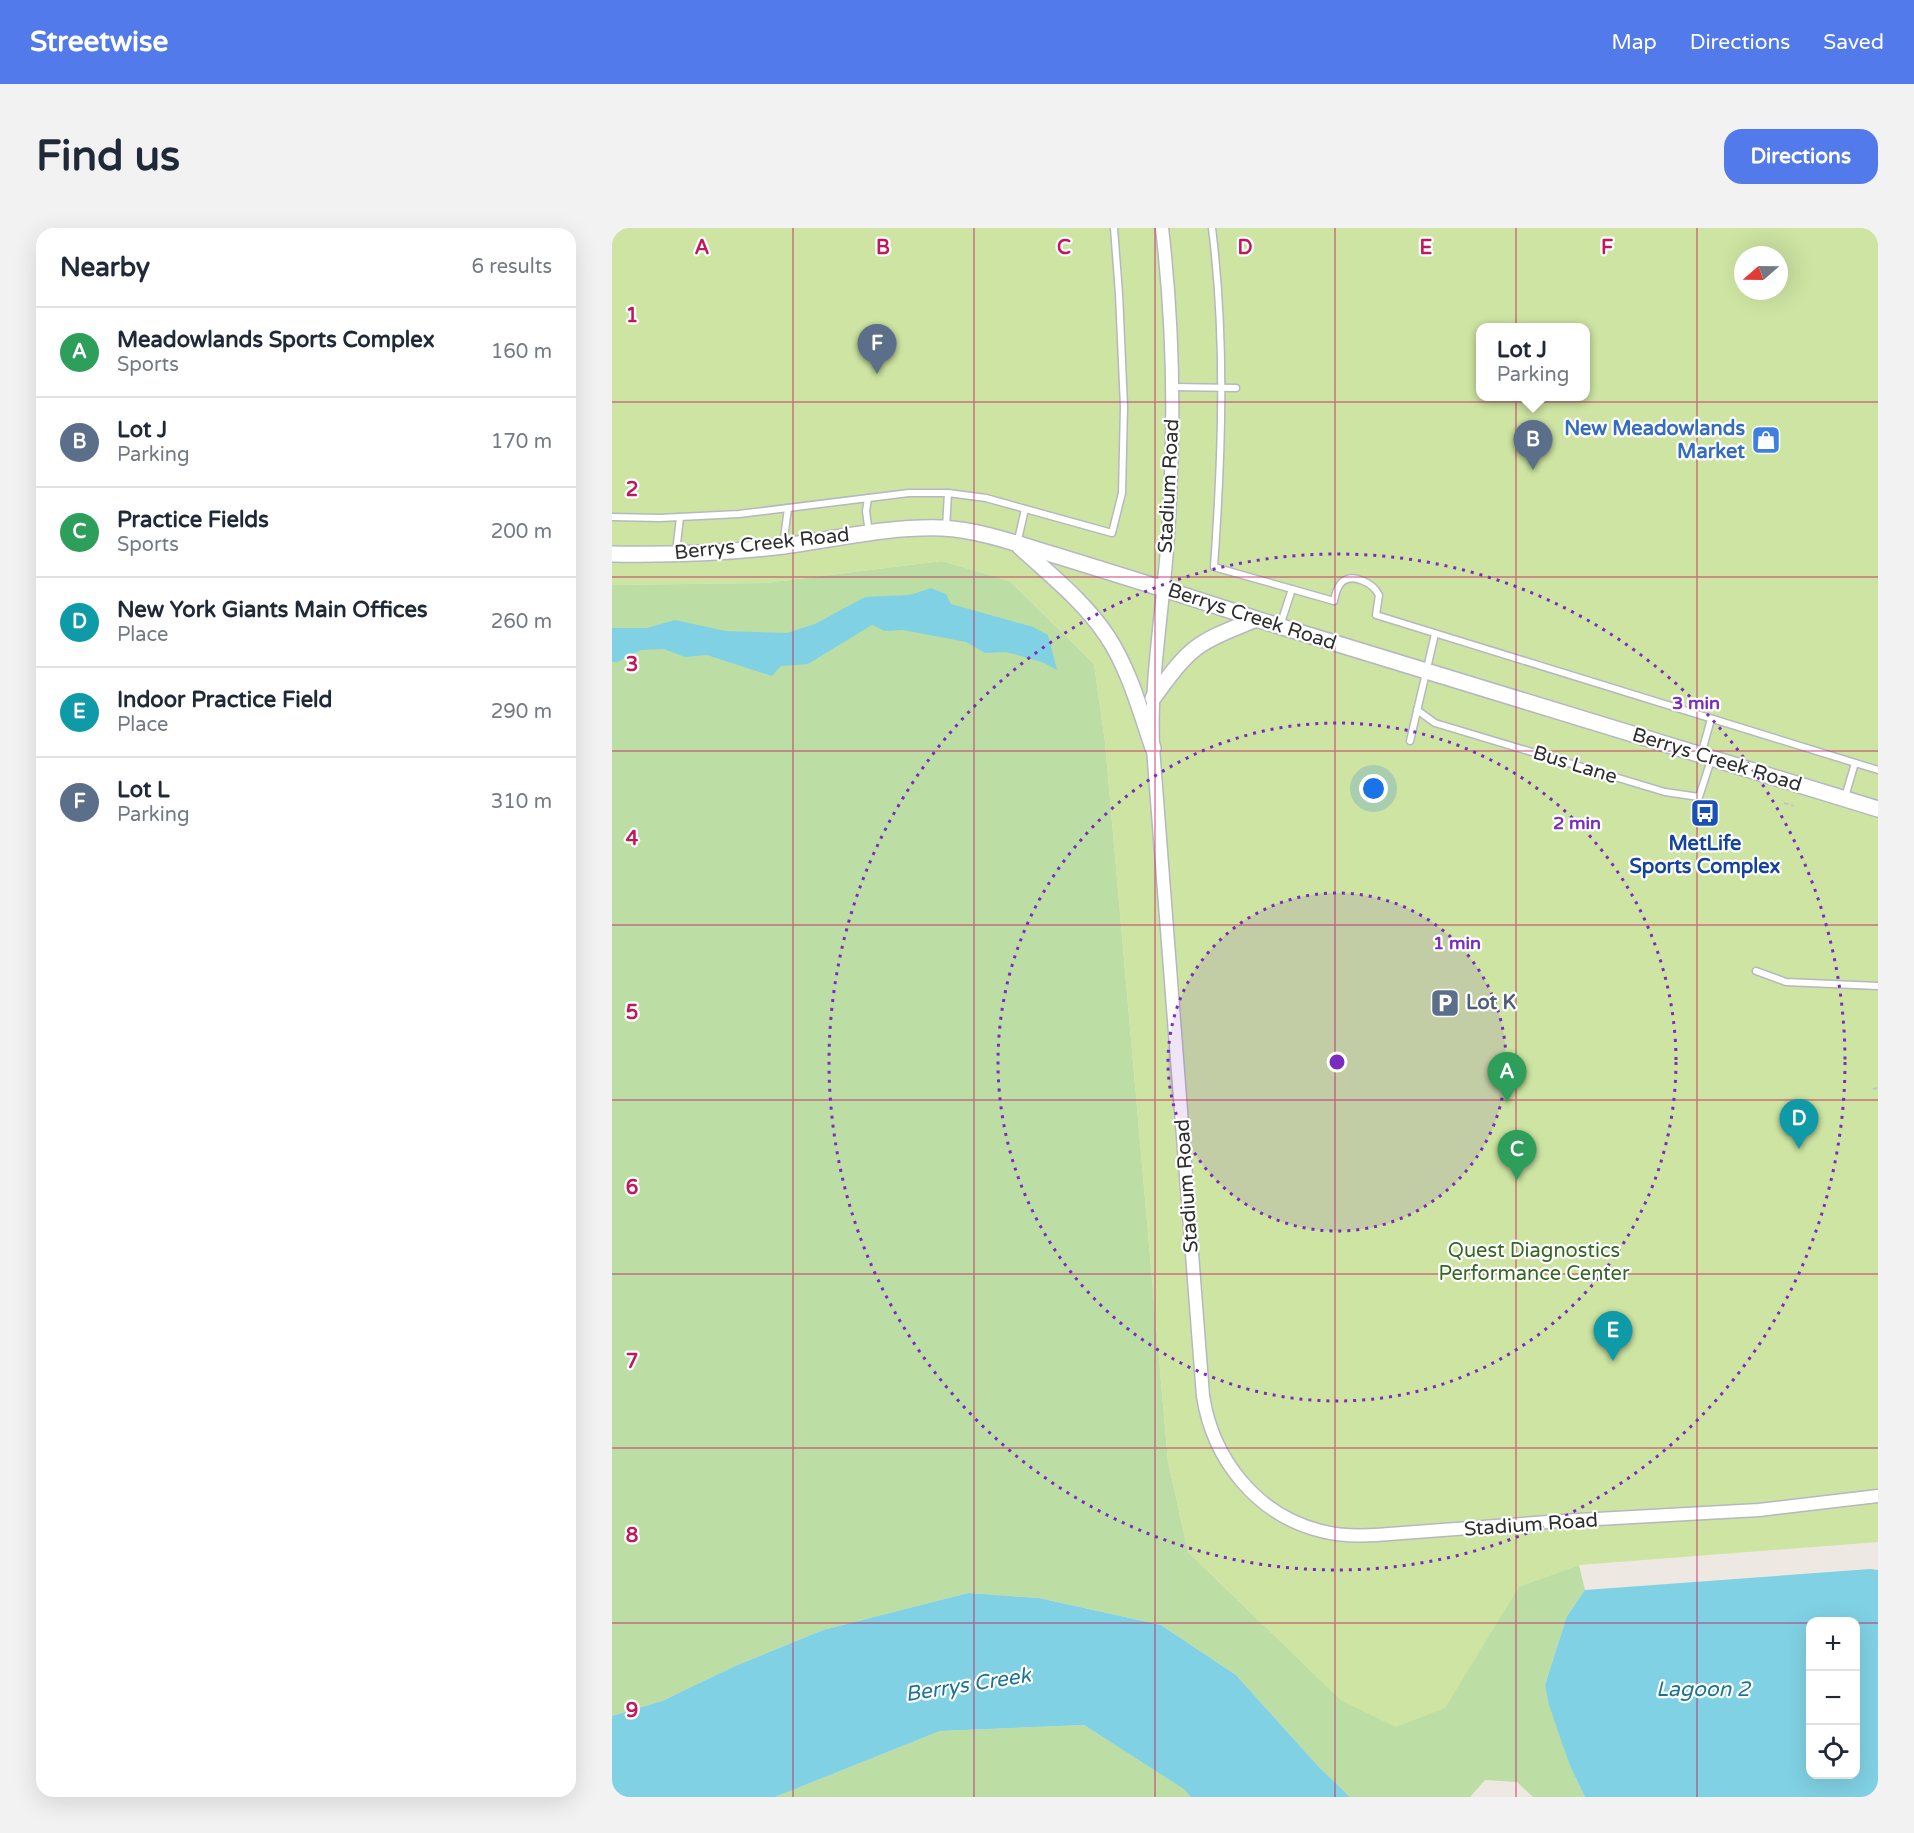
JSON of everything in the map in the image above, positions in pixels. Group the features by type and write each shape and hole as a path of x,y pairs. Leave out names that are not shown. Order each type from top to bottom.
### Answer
{"street":[{"name":"Stadium Road","path":"1162,228 1173,387 1172,470 1153,698 1153,748 1203,1396 1217,1444 1230,1467 1245,1486 1266,1504 1300,1524 1322,1532 1350,1536 1759,1510 1878,1496"},
{"name":"Berrys Creek Road","path":"612,554 676,554 783,546 913,529 946,528 988,536 1878,809"},
{"path":"1017,544 1071,594 1107,636 1127,676 1153,748"},
{"path":"1153,698 1195,649 1211,638 1256,619"}],"lane":[{"path":"612,517 680,517 788,508 909,493 948,493 986,498 1112,532 1122,493 1124,407 1114,228"},
{"path":"1212,228 1221,388 1220,485 1214,567 1334,601 1337,589 1343,581 1351,578 1360,580 1373,586 1379,594 1376,615 1878,770"},
{"path":"1173,387 1236,388"},
{"path":"946,528 948,493"},
{"path":"868,498 866,511 869,534"},
{"path":"783,546 788,508"},
{"path":"1017,544 1025,509"},
{"path":"676,554 680,517"},
{"path":"1280,626 1292,589"},
{"path":"1410,741 1435,634"},
{"name":"Bus Lane","path":"1417,710 1435,723 1665,792 1699,797 1706,757"},
{"path":"1706,757 1711,719"},
{"path":"1845,800 1855,763"},
{"path":"1756,972 1786,982 1878,986"}],"path":[{"path":"1784,803 1794,806"},
{"path":"1873,1089 1878,1089"}],"green space":[{"name":"Quest Diagnostics Performance Center","path":"612,228 1878,228 1878,1542 1579,1565 1519,1587 1445,1708 1396,1727 1342,1701 1188,1552 1168,1461 1105,742 1094,664 1010,581 942,561 765,583 612,585"},
{"path":"942,561 1010,581 1094,664 1105,742 1168,1461 1188,1552 1342,1701 1489,1635 1518,1587 1579,1565 1585,1590 1567,1616 1545,1685 1570,1766 1585,1797 1533,1797 1517,1782 1485,1780 1470,1797 1350,1797 1318,1766 1236,1675 1161,1625 1039,1598 968,1593 823,1630 733,1667 662,1701 612,1716 612,585 765,583"},
{"path":"1084,1725 1185,1789 1191,1797 775,1797 940,1731"}],"water":[{"path":"931,588 946,594 951,604 1033,627 1048,635 1057,670 1042,662 1006,652 985,653 966,642 903,630 885,631 872,625 808,664 781,666 772,676 707,655 685,657 664,649 641,650 617,662 612,662 612,628 647,628 675,620 726,631 787,633 815,624 865,597 910,595"},
{"name":"Lagoon 2","path":"1878,1570 1878,1797 1585,1797 1570,1766 1549,1705 1545,1685 1567,1616 1585,1590"},
{"name":"Berrys Creek","path":"968,1593 1039,1598 1161,1625 1236,1675 1318,1766 1350,1797 1191,1797 1184,1789 1084,1725 940,1731 775,1797 612,1797 612,1716 662,1701 733,1667 823,1630"}],"place":[{"name":"Lot L","path":"877,374"},
{"name":"New Meadowlands Market","path":"1766,440"},
{"name":"Lot J","path":"1533,470"},
{"name":"MetLife Sports Complex","path":"1705,813"},
{"name":"Lot K","path":"1445,1003"},
{"name":"Meadowlands Sports Complex","path":"1507,1102"},
{"name":"New York Giants Main Offices","path":"1799,1149"},
{"name":"Practice Fields","path":"1517,1180"},
{"name":"Indoor Practice Field","path":"1613,1361"}]}
